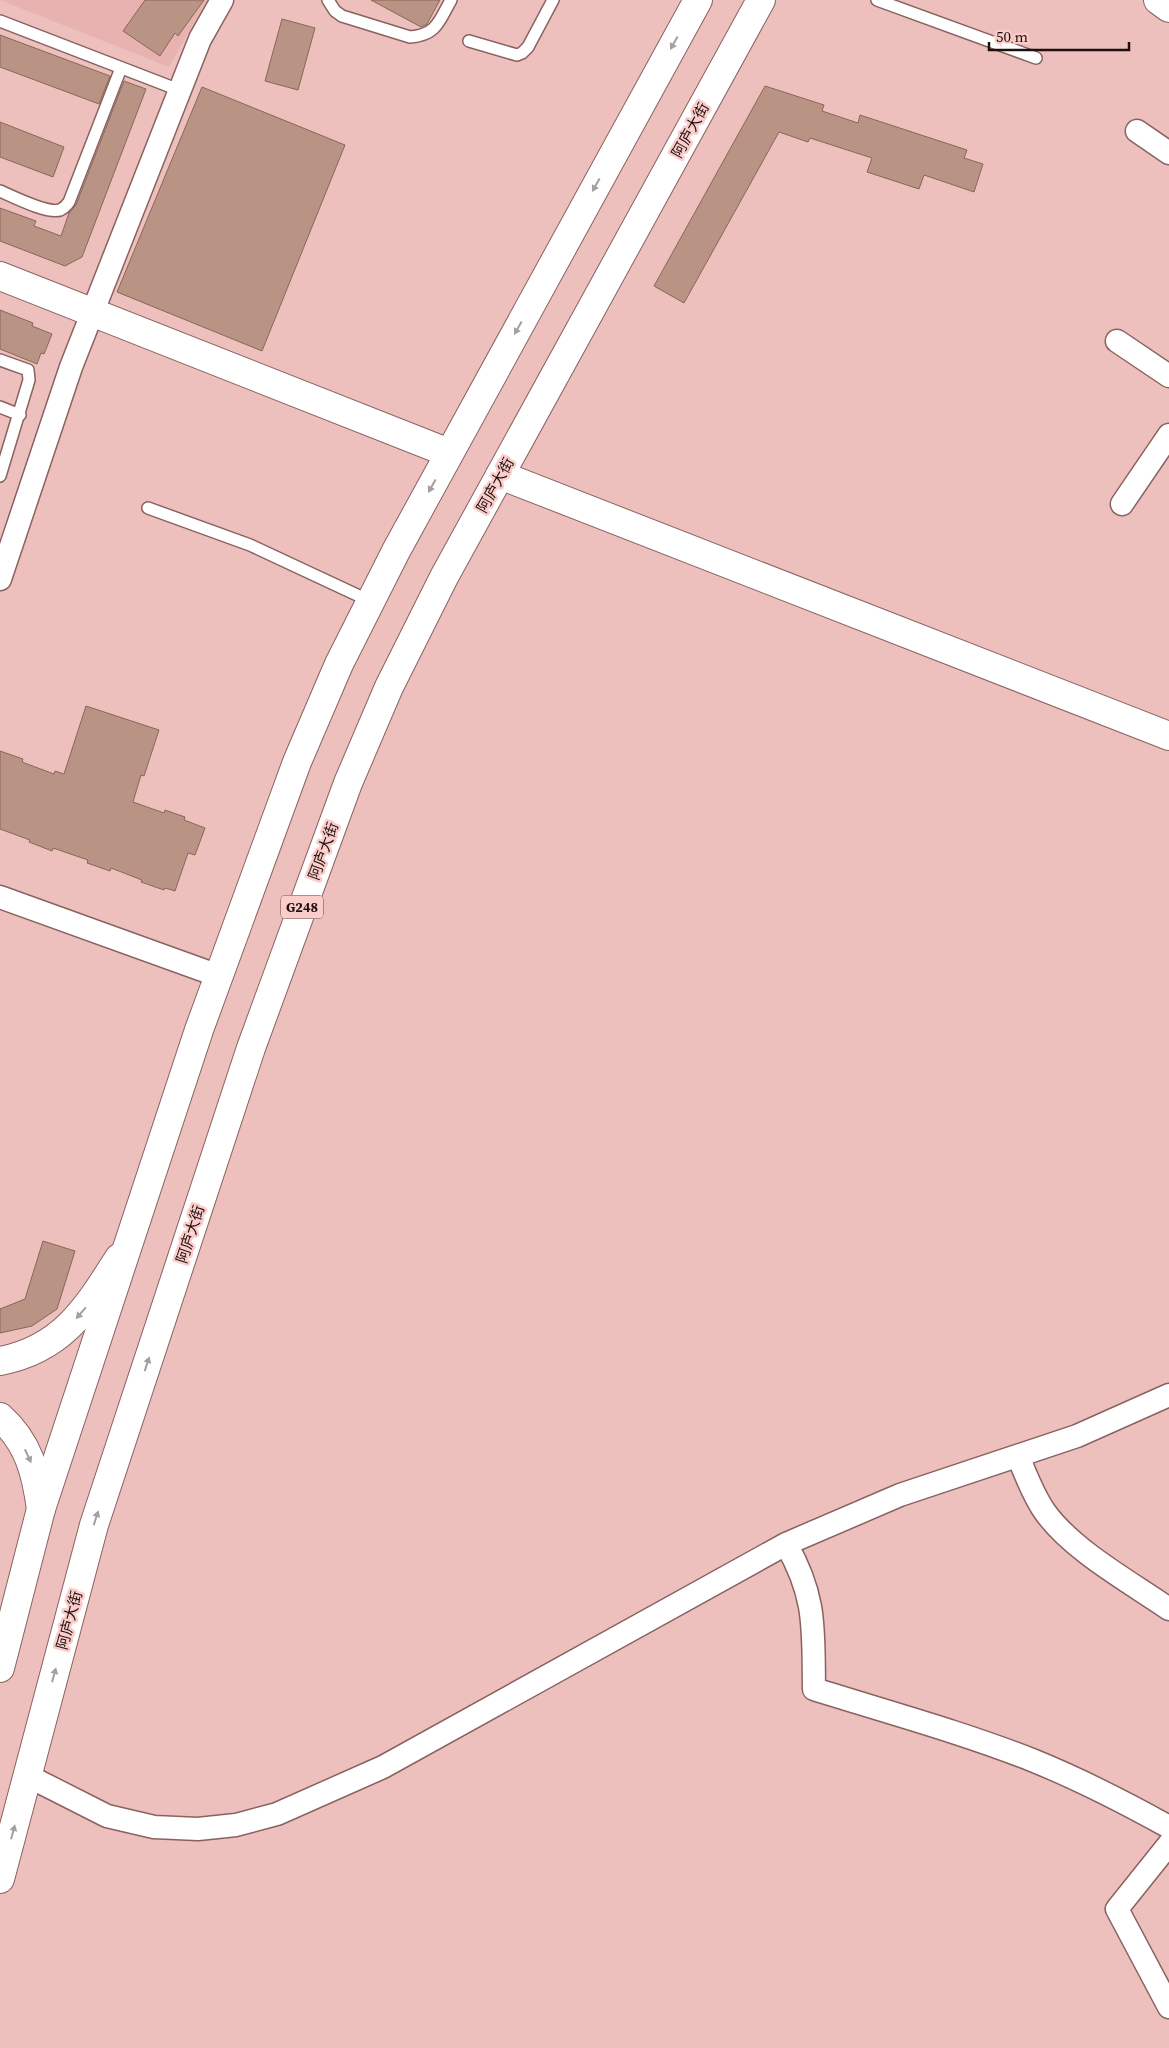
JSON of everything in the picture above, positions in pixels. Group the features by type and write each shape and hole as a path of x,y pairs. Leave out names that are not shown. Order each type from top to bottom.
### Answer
{"main road":[{"path":"0,1668 41,1510 128,1244 196,1039 297,762 339,664 370,600 698,0"},
{"name":"阿庐大街","path":"0,1879 94,1525 251,1048 348,783 390,687 444,577 761,0"},
{"path":"1158,0 1169,8"},
{"path":"0,276 450,453"},
{"path":"500,475 1169,736"},
{"path":"0,1361 29,1354 55,1339 66,1330 91,1302 128,1244"},
{"path":"0,1417 14,1432 31,1460 36,1475 41,1510"}],"street":[{"path":"0,579 71,367 92,312 200,39 222,0"},
{"path":"1137,131 1169,153"},
{"path":"1117,340 1169,376"},
{"path":"1122,504 1169,435"},
{"path":"0,897 219,976"},
{"path":"28,1776 107,1816 154,1827 179,1829 236,1825 277,1814 383,1767 786,1544 900,1495 1077,1436 1169,1395"},
{"path":"1018,1456 1034,1493 1044,1511 1057,1527 1073,1543 1169,1609"},
{"path":"786,1544 803,1577 813,1614 814,1689 995,1746 1033,1760 1107,1793 1169,1827"},
{"path":"1169,1844 1117,1909 1169,2008"}],"lane":[{"path":"328,0 335,11 342,16 410,37 422,36 435,29 451,0"},
{"path":"470,41 517,55 522,53 528,47 553,0"},
{"path":"877,0 1036,58"},
{"path":"0,21 179,90"},
{"path":"0,191 51,211 61,210 66,206 121,68"},
{"path":"0,360 28,370 29,380 20,415 1,472"},
{"path":"0,408 20,415"},
{"path":"148,508 250,545 370,600"}],"shaded area":[{"path":"0,0 207,0 169,67"}],"building":[{"path":"145,0 204,0 178,36 175,33 160,56 123,31"},
{"path":"371,0 440,0 427,24 421,27"},
{"path":"282,19 315,28 298,90 265,81"},
{"path":"0,35 110,76 99,104 0,67"},
{"path":"124,81 146,89 82,257 65,266 0,241 0,208 36,221 34,226 61,236 69,213 76,205"},
{"path":"765,86 824,105 822,111 858,123 860,115 967,150 964,158 983,164 974,192 924,175 919,189 867,172 872,158 810,138 808,142 779,132 684,303 654,286"},
{"path":"202,87 345,145 262,351 117,292"},
{"path":"0,122 64,147 53,177 0,157"},
{"path":"0,310 33,323 32,326 52,334 44,354 41,353 37,364 0,349"},
{"path":"86,706 159,730 144,776 141,775 133,802 164,813 165,810 185,817 184,820 205,828 195,855 188,853 175,891 165,888 164,890 141,882 142,880 111,868 110,871 87,863 88,860 53,848 52,851 29,842 30,840 0,829 0,751 23,759 22,762 54,774 55,771 64,774"},
{"path":"43,1241 75,1251 57,1309 32,1326 0,1333 0,1309 25,1299"}]}
